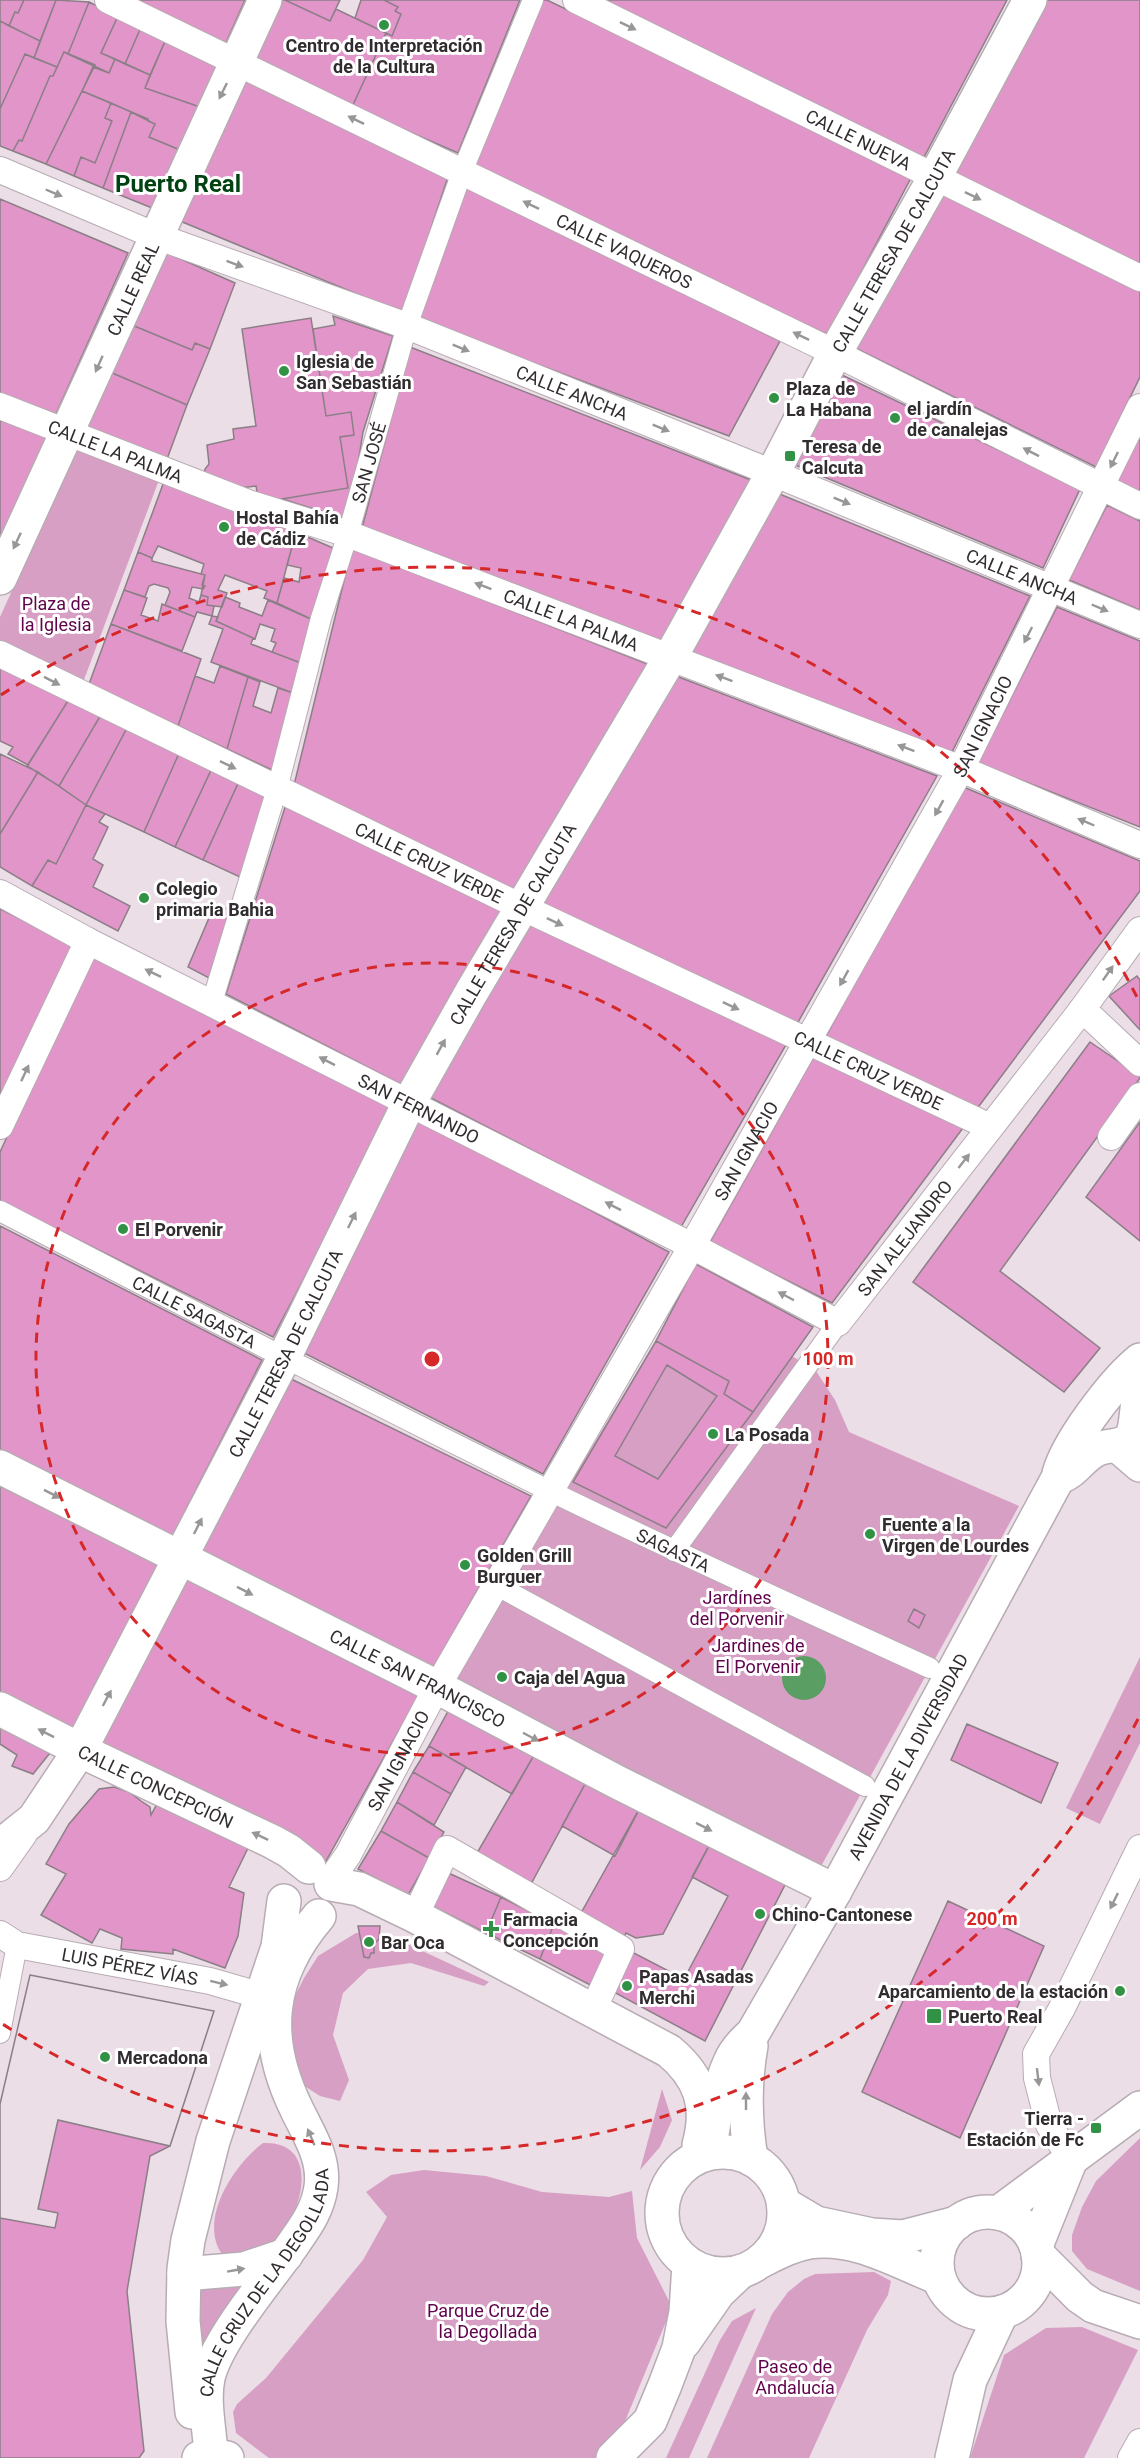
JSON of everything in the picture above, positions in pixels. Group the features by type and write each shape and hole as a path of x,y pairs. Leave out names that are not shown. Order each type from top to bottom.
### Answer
{"street":[{"name":"CALLE VAQUEROS","path":"108,0 238,61 835,353 1140,506"},
{"name":"CALLE REAL","path":"0,578 69,432 265,0"},
{"name":"SAN JOSÉ","path":"212,1002 277,789 321,618 348,534 407,326 462,172 533,0"},
{"name":"CALLE NUEVA","path":"576,0 1140,278"},
{"name":"CALLE TERESA DE CALCUTA","path":"0,1846 34,1819 80,1750 182,1558 284,1358 409,1103 670,658 1030,0"},
{"name":"CALLE ANCHA","path":"0,170 156,236 407,326 773,473 1140,625"},
{"name":"CALLE LA PALMA","path":"0,406 251,504 348,534 960,769 1140,845"},
{"name":"SAN IGNACIO","path":"315,1897 348,1855 437,1687 692,1246 960,769 1140,407"},
{"name":"CALLE CRUZ VERDE","path":"0,654 523,907 990,1127"},
{"name":"SAN FERNANDO","path":"0,893 88,941 692,1246 838,1323"},
{"path":"0,1126 88,941"},
{"name":"SAN ALEJANDRO","path":"674,1551 838,1323 1136,942"},
{"path":"1081,1011 1092,1018 1140,1063"},
{"path":"1111,1137 1140,1096"},
{"name":"CALLE SAGASTA","path":"0,1211 284,1358 550,1491"},
{"name":"AVENIDA DE LA DIVERSIDAD","path":"702,2156 730,2062 748,2038 835,1891 1058,1478 1068,1449 1116,1384 1140,1360"},
{"name":"AVENIDA DE LA DIVERSIDAD","path":"1096,1412 1093,1433 1103,1444 1131,1433"},
{"name":"AVENIDA DE LA DIVERSIDAD","path":"1058,1478 1067,1474 1093,1452 1131,1433"},
{"name":"CALLE SAN FRANCISCO","path":"0,1467 835,1891"},
{"name":"SAGASTA","path":"550,1491 674,1551 930,1668"},
{"path":"496,1585 865,1786"},
{"name":"CALLE CONCEPCIÓN","path":"0,1709 290,1851 315,1897"},
{"path":"0,1868 34,1819"},
{"path":"1071,2159 1050,2125 1037,2078 1036,2054 1062,2008 1140,1848"},
{"path":"415,1916 447,1849 621,1950 593,2010"},
{"path":"315,1897 358,1909 415,1916 669,2051 690,2070 700,2091 704,2120 702,2156"},
{"name":"CALLE CRUZ DE LA DEGOLLADA","path":"209,2457 183,2321 184,2274 188,2240 204,2172 279,1947 315,1897"},
{"name":"CALLE CRUZ DE LA DEGOLLADA","path":"209,2457 207,2392 211,2370 225,2341 312,2217 318,2202 321,2172 318,2154 309,2131 289,2094 274,2042 273,2022 284,1975 315,1897"},
{"path":"0,2034 8,1940"},
{"name":"LUIS PÉREZ VÍAS","path":"8,1940 210,1981 262,1996"},
{"path":"669,2051 705,2056 721,2054 748,2038"},
{"name":"AVENIDA DE LA DIVERSIDAD","path":"748,2038 746,2126 751,2159"},
{"path":"998,2213 1140,2108"},
{"path":"679,2348 718,2293 751,2266 770,2252 782,2230 784,2204 773,2178 751,2159 735,2153 702,2156 687,2164 675,2175 662,2206 663,2223 668,2239 676,2253 689,2264 714,2274 751,2266 789,2248 811,2242 852,2244 900,2260 939,2277"},
{"path":"970,2380 1014,2305 1036,2278 1037,2251 1071,2159"},
{"path":"784,2204 816,2223 872,2235 903,2237 957,2223"},
{"path":"1093,2306 1014,2305 978,2313 966,2309 949,2296 939,2277 937,2262 939,2248 946,2234 957,2223 983,2212 998,2213 1014,2219 1027,2230 1037,2251 1080,2297 1093,2306 1140,2322"},
{"path":"184,2274 244,2269 286,2254"},
{"path":"633,2458 679,2348 686,2312 689,2264"},
{"path":"952,2458 970,2380 966,2309"},
{"path":"613,2458 650,2421"},
{"path":"1131,2458 1140,2442"}],"green space":[{"name":"Plaza de la Iglesia","path":"77,448 159,480 82,685 0,640 0,617"},
{"name":"Jardínes del Porvenir","path":"656,1341 792,1356 816,1371 835,1400 849,1432 1019,1506 819,1870 450,1682"},
{"path":"1140,1657 1140,1743 1100,1824 1066,1808"},
{"path":"356,1933 386,1934 489,1982 484,1986 411,1963 368,1969 343,1993 333,2035 349,2080 340,2101 320,2096 306,2087 289,2060 284,2018 318,1956"},
{"path":"662,2089 672,2120 660,2147 640,2170"},
{"path":"1140,2138 1140,2291 1087,2269 1072,2251 1072,2235 1082,2207 1096,2181"},
{"path":"263,2143 283,2146 293,2153 299,2163 302,2176 297,2204 284,2231 266,2248 251,2254 225,2258 217,2244 214,2229 216,2212 230,2180 240,2165"},
{"name":"Parque Cruz de la Degollada","path":"424,2170 486,2176 542,2192 609,2197 632,2191 637,2238 672,2307 610,2458 269,2458 236,2433 233,2412 237,2404 266,2378 363,2260 387,2217 366,2192 391,2175"},
{"name":"Paseo de Andalucía","path":"874,2272 891,2281 888,2295 867,2330 809,2458 707,2458 772,2314 788,2292 804,2279 815,2274"},
{"path":"257,2276 198,2373 195,2287"},
{"path":"756,2308 689,2458 666,2458 720,2340 732,2321"},
{"path":"1082,2327 1138,2350 1084,2458 970,2458 1004,2355 1046,2328"}],"shaded area":[{"path":"804,1656 819,1663 826,1678 819,1693 804,1700 789,1693 782,1678 789,1663"}],"building":[{"path":"0,0 24,0 9,26 0,21"},
{"path":"24,0 56,0 40,41 9,26"},
{"path":"56,0 89,2 68,54 64,52 57,67 34,58"},
{"path":"133,0 245,0 225,45"},
{"path":"276,0 285,0 330,21 336,9 386,33 352,107 249,60"},
{"name":"Centro de Interpretación de la Cultura","path":"285,0 340,0 330,21"},
{"name":"Centro de Interpretación de la Cultura","path":"361,0 384,0 398,7 395,11 401,14 392,36 355,18"},
{"path":"384,0 520,0 458,153 352,107 386,33 392,36 401,14 395,11 398,7"},
{"path":"541,0 547,0 912,176 828,335 470,168"},
{"path":"598,0 1007,0 923,159"},
{"path":"1045,0 1140,0 1140,267 951,173"},
{"path":"89,2 118,16 101,53 115,59 109,73 68,54"},
{"path":"118,16 141,27 125,64 101,53"},
{"path":"0,21 40,41 34,58 25,54 0,109"},
{"path":"141,27 166,39 150,75 125,64"},
{"path":"166,39 220,64 200,107 145,88"},
{"path":"64,52 95,65 46,164 13,151 19,140 22,141 50,76 53,76"},
{"path":"25,54 57,67 53,76 50,76 22,141 19,140 13,151 0,146 0,109"},
{"path":"115,59 150,75 145,88 200,107 180,150 149,137 155,124 148,119 82,91 93,67 109,73"},
{"path":"240,76 448,177 403,313 180,221"},
{"path":"82,91 111,103 105,118 112,121 95,163 81,157 74,176 46,164"},
{"path":"111,103 131,112 103,188 74,176 81,157 95,163 112,121 105,118"},
{"path":"131,112 155,124 149,137 180,150 152,208 103,188"},
{"path":"465,185 780,341 729,436 419,320"},
{"path":"942,194 1140,290 1140,377 1096,467 855,348"},
{"path":"0,199 128,253 56,414 0,393"},
{"path":"165,252 235,283 210,349 195,343 192,350 132,325"},
{"path":"333,316 393,336 363,432 349,520 282,499 348,488 340,437 354,435 351,412 326,416 313,329 335,325"},
{"name":"Iglesia de San Sebastián","path":"311,318 326,416 351,412 354,435 340,437 348,488 259,503 256,486 232,489 204,476 209,464 207,445 234,439 233,429 256,426 242,329"},
{"path":"132,325 192,350 195,343 210,349 187,405 110,372"},
{"path":"410,347 751,480 660,644 362,528"},
{"path":"110,372 187,405 167,459 85,427"},
{"path":"840,374 1080,489 1043,568 793,464"},
{"path":"0,420 46,437 0,542"},
{"path":"1140,423 1140,493 1112,480"},
{"path":"166,476 296,532 277,603 264,598 267,591 225,575 218,590 227,593 222,607 207,605 208,597 201,595 205,575 201,574 204,564 158,546 152,558 138,552"},
{"path":"777,493 1030,596 951,754 689,652"},
{"path":"1107,505 1140,521 1140,610 1069,580"},
{"path":"296,532 333,548 313,620 277,603 284,578 299,582 301,568 287,565"},
{"path":"352,548 650,665 515,890 294,785"},
{"path":"138,552 152,558 152,561 205,575 203,589 192,587 189,598 199,602 201,595 208,597 207,605 214,606 212,616 197,612 195,617 165,605 170,592 168,588 154,584 149,586 145,597 124,590"},
{"path":"124,590 147,598 141,615 158,621 162,604 195,617 182,651 111,624"},
{"path":"225,597 240,603 239,607 262,616 268,600 313,620 301,663 272,652 276,643 271,641 275,629 260,624 255,639 216,621"},
{"path":"1057,607 1140,641 1140,827 978,763"},
{"path":"212,616 218,617 216,621 253,638 251,644 301,663 293,693 211,662 223,629 209,624"},
{"path":"111,624 201,659 178,726 89,684"},
{"path":"0,661 71,696 28,765 8,754 13,747 0,741"},
{"path":"220,666 248,677 227,749 178,726 195,676 214,683"},
{"path":"676,676 937,776 797,1024 537,902"},
{"path":"248,677 260,682 253,706 271,713 278,688 293,693 272,770 227,749"},
{"path":"71,696 102,713 59,786 27,766"},
{"path":"102,713 128,726 86,805 59,786"},
{"path":"128,726 180,751 144,832 86,805"},
{"path":"180,751 213,766 175,847 144,832"},
{"path":"0,754 38,772 0,834"},
{"path":"213,766 240,779 203,860 175,847"},
{"path":"38,772 86,805 56,864 48,860 32,886 0,867 0,834"},
{"path":"240,779 267,792 240,877 203,860"},
{"path":"961,786 1140,861 1140,891 976,1110 825,1038"},
{"path":"286,804 506,912 402,1085 226,994"},
{"path":"86,805 105,814 99,822 108,827 93,859 103,865 93,887 130,906 118,931 32,886 48,860 56,864"},
{"path":"215,904 230,910 209,978 188,967"},
{"path":"0,909 73,945 0,1098"},
{"path":"525,920 787,1043 681,1227 427,1096"},
{"path":"92,955 394,1108 273,1337 0,1201 0,1152"},
{"path":"1137,976 1140,980 1140,1030 1109,996"},
{"path":"1090,1042 1140,1078 1000,1271 1100,1348 1064,1392 913,1282"},
{"path":"814,1056 963,1128 832,1303 710,1242"},
{"path":"416,1117 669,1252 543,1474 298,1350"},
{"path":"1140,1122 1140,1241 1086,1197"},
{"path":"0,1226 262,1360 170,1541 0,1456"},
{"path":"696,1264 813,1327 753,1412 724,1394 729,1381 656,1341"},
{"name":"La Posada","path":"656,1341 729,1381 724,1394 753,1412 666,1528 573,1482","holes":["667,1365 717,1396 658,1479 615,1456"]},
{"path":"285,1376 531,1496 431,1672 192,1552"},
{"path":"0,1480 160,1560 72,1735 0,1699"},
{"path":"183,1575 420,1693 326,1861 96,1746"},
{"path":"914,1609 925,1615 919,1628 908,1621"},
{"path":"452,1704 537,1750 512,1794 429,1746"},
{"path":"0,1720 54,1748 33,1774 12,1766 17,1755 0,1744"},
{"path":"967,1724 1058,1763 1041,1803 951,1760"},
{"path":"429,1746 466,1767 451,1794 413,1772"},
{"path":"537,1750 590,1775 531,1884 477,1853"},
{"path":"413,1772 451,1794 434,1825 397,1802"},
{"path":"590,1775 642,1804 615,1856 562,1826"},
{"path":"114,1787 129,1792 150,1807 151,1815 160,1798 249,1846 229,1887 244,1893 238,1936 225,1968 173,1949 173,1954 121,1949 122,1938 100,1929 92,1943 41,1915 66,1874 46,1864 69,1824 99,1789"},
{"path":"397,1802 444,1832 429,1858 381,1831"},
{"path":"642,1804 712,1840 663,1934 636,1938 626,1933 623,1939 581,1913"},
{"path":"381,1831 429,1858 408,1895 358,1869"},
{"path":"712,1840 788,1879 705,2041 610,1990 630,1951 684,1979 728,1896 692,1877"},
{"path":"444,1871 501,1897 486,1933 428,1904"},
{"path":"501,1897 554,1924 540,1959 486,1933"},
{"path":"948,1901 1044,1946 960,2138 862,2092"},
{"path":"554,1924 612,1953 596,1988 540,1959"},
{"name":"Bar Oca","path":"358,1926 380,1926 379,1939 374,1944 374,1953 371,1953 369,1958 364,1957"},
{"path":"30,1975 214,2011 170,2146 150,2156 127,2291 144,2451 139,2458 0,2458 0,2104"},
{"name":"Mercadona","path":"30,1975 214,2011 170,2146 58,2120 38,2209 58,2213 55,2228 0,2218 0,2104"}],"place":[{"name":"Centro de Interpretación de la Cultura","path":"384,25"},
{"name":"Iglesia de San Sebastián","path":"284,371"},
{"name":"Plaza de La Habana","path":"774,398"},
{"name":"el jardín de canalejas","path":"895,418"},
{"name":"Teresa de Calcuta","path":"790,456"},
{"name":"Hostal Bahía de Cádiz","path":"224,527"},
{"name":"Colegio primaria Bahia","path":"144,898"},
{"name":"El Porvenir","path":"123,1229"},
{"name":"La Posada","path":"713,1434"},
{"name":"Fuente a la Virgen de Lourdes","path":"870,1534"},
{"name":"Golden Grill Burguer","path":"465,1565"},
{"name":"Caja del Agua","path":"502,1677"},
{"name":"Chino-Cantonese","path":"760,1914"},
{"name":"Farmacia Concepción","path":"491,1929"},
{"name":"Bar Oca","path":"369,1942"},
{"name":"Papas Asadas Merchi","path":"627,1986"},
{"name":"Aparcamiento de la estación","path":"1120,1991"},
{"name":"Puerto Real","path":"934,2016"},
{"name":"Mercadona","path":"105,2057"},
{"name":"Tierra - Estación de Fc","path":"1096,2128"}],"district":[{"name":"Puerto Real","path":"178,184"}],"park label":[{"name":"Jardines de El Porvenir","path":"758,1655"}]}
